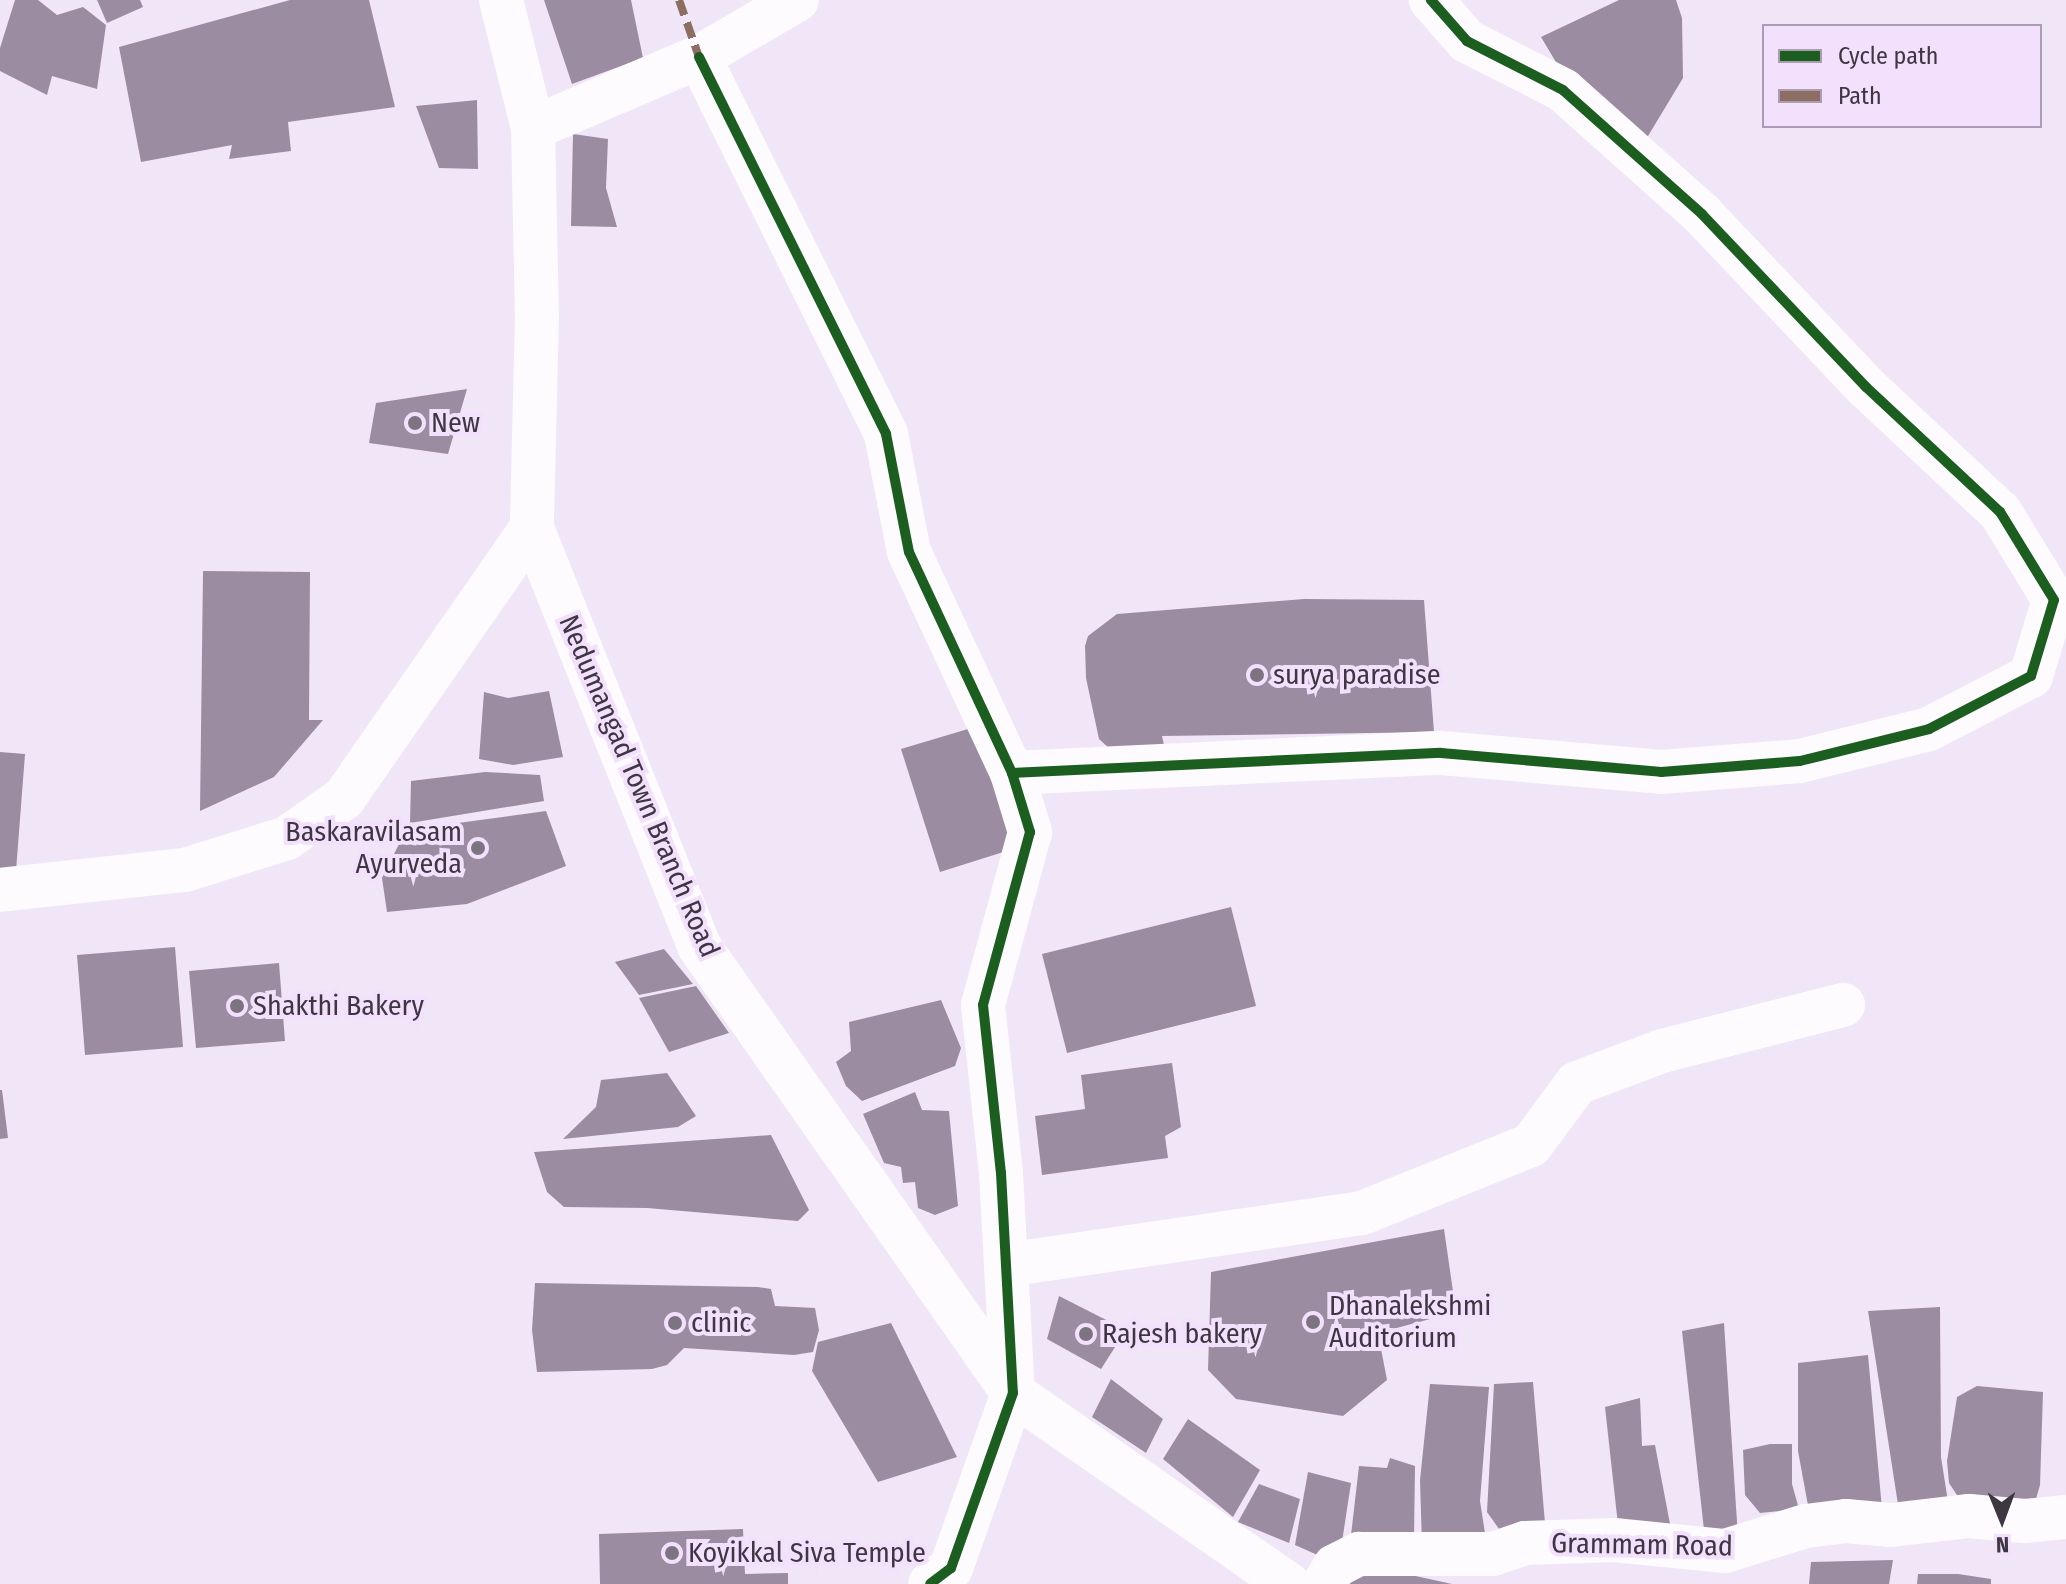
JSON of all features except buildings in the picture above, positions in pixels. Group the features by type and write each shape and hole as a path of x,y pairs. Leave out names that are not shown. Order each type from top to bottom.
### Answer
{"street":[{"name":"Nedumangad Town Branch Road","path":"501,0 533,128 537,316 532,528 699,946 1013,1393 1288,1584"},
{"path":"533,128 699,57 797,0"},
{"path":"1012,773 1441,753 1661,772 1800,761 1929,729 2031,676 2054,600 2050,562 1855,376 1702,214 1563,90 1467,41 1431,0"},
{"path":"699,57 886,434 909,552 1012,773 1030,832 983,1005 1006,1265 1013,1393 951,1568 930,1584"},
{"path":"0,890 185,870 287,838 344,798 532,528"},
{"path":"1006,1265 1362,1213 1531,1145 1577,1083 1662,1051 1843,1005"},
{"name":"Grammam Road","path":"1324,1584 1335,1566 1359,1554 1493,1554 1525,1543 1614,1540 1725,1551 1806,1526 1846,1521 1891,1525 1969,1516 2025,1521 2066,1517"}],"marked path":[{"path":"679,0 699,57"}],"cycle path":[{"path":"1012,773 1441,753 1661,772 1800,761 1929,729 2031,676 2054,600 2000,512 1866,387 1702,214 1563,90 1467,41 1431,0"},
{"path":"699,57 886,434 909,552 1012,773 1030,832 983,1005 1001,1173 1013,1393 951,1568 930,1584"}],"place":[{"name":"New","path":"415,423"},
{"name":"surya paradise","path":"1257,675"},
{"name":"Baskaravilasam Ayurveda","path":"478,848"},
{"name":"Shakthi Bakery","path":"237,1006"},
{"name":"Dhanalekshmi Auditorium","path":"1313,1322"},
{"name":"clinic","path":"675,1323"},
{"name":"Rajesh bakery","path":"1086,1334"},
{"name":"Koyikkal Siva Temple","path":"672,1553"}]}
